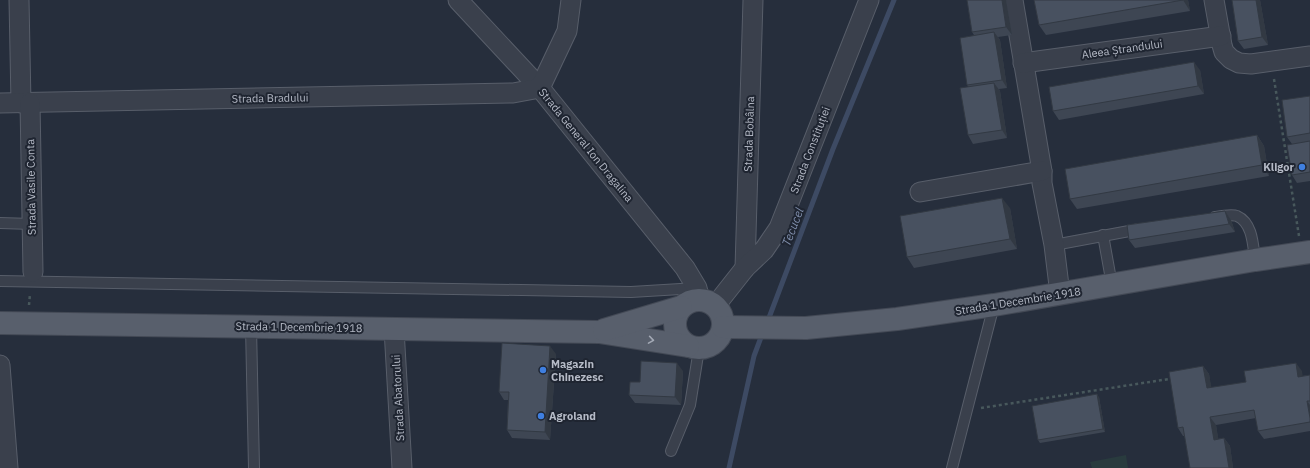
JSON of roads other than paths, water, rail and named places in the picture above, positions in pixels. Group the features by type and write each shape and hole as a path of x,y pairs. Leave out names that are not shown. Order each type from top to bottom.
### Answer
{"main road":[{"name":"Strada 1 Decembrie 1918","path":"723,327 806,328 897,319 994,305 1255,260 1306,253"},
{"path":"698,300 722,316 723,327 719,338 710,346 693,347 679,339 675,329 675,317 698,300"},
{"name":"Strada 1 Decembrie 1918","path":"599,332 698,300"},
{"name":"Strada 1 Decembrie 1918","path":"0,323 599,332 693,347"}],"street":[{"name":"Strada Vasile Conta","path":"19,0 32,224 32,272"},
{"name":"Strada General Ion Dragalina","path":"458,0 540,88 686,268 698,300"},
{"path":"540,88 567,32 571,0"},
{"name":"Strada Bobâlna","path":"745,268 753,0"},
{"name":"Strada Constituției","path":"698,300 745,268 764,250 779,228 869,0"},
{"path":"1013,0 1042,171 1042,183 1054,245 1060,294"},
{"path":"1214,0 1224,52 1231,59 1239,63 1251,64 1310,56"},
{"name":"Aleea Ștrandului","path":"1023,62 1221,36"},
{"name":"Strada Bradului","path":"0,103 513,92 540,88"},
{"path":"920,192 1042,171"},
{"name":"Strada Abatorului","path":"394,329 402,468"},
{"path":"0,365 8,468"}],"lane":[{"path":"1202,218 1236,215 1245,222 1250,231 1255,260"},
{"path":"0,223 32,224"},
{"path":"1054,245 1149,227"},
{"path":"1103,235 1112,285"},
{"path":"0,281 632,292 698,300"},
{"path":"952,468 994,305"},
{"path":"252,327 254,468"},
{"path":"671,451 690,405 693,347"}],"waterway":[{"name":"Tecucel","path":"767,323 833,149 894,0"},
{"name":"Tecucel","path":"729,468 754,356 763,332"}],"place":[{"name":"Kligor","path":"1302,167"},
{"name":"Magazin Chinezesc","path":"543,370"},
{"name":"Agroland","path":"541,416"}]}
